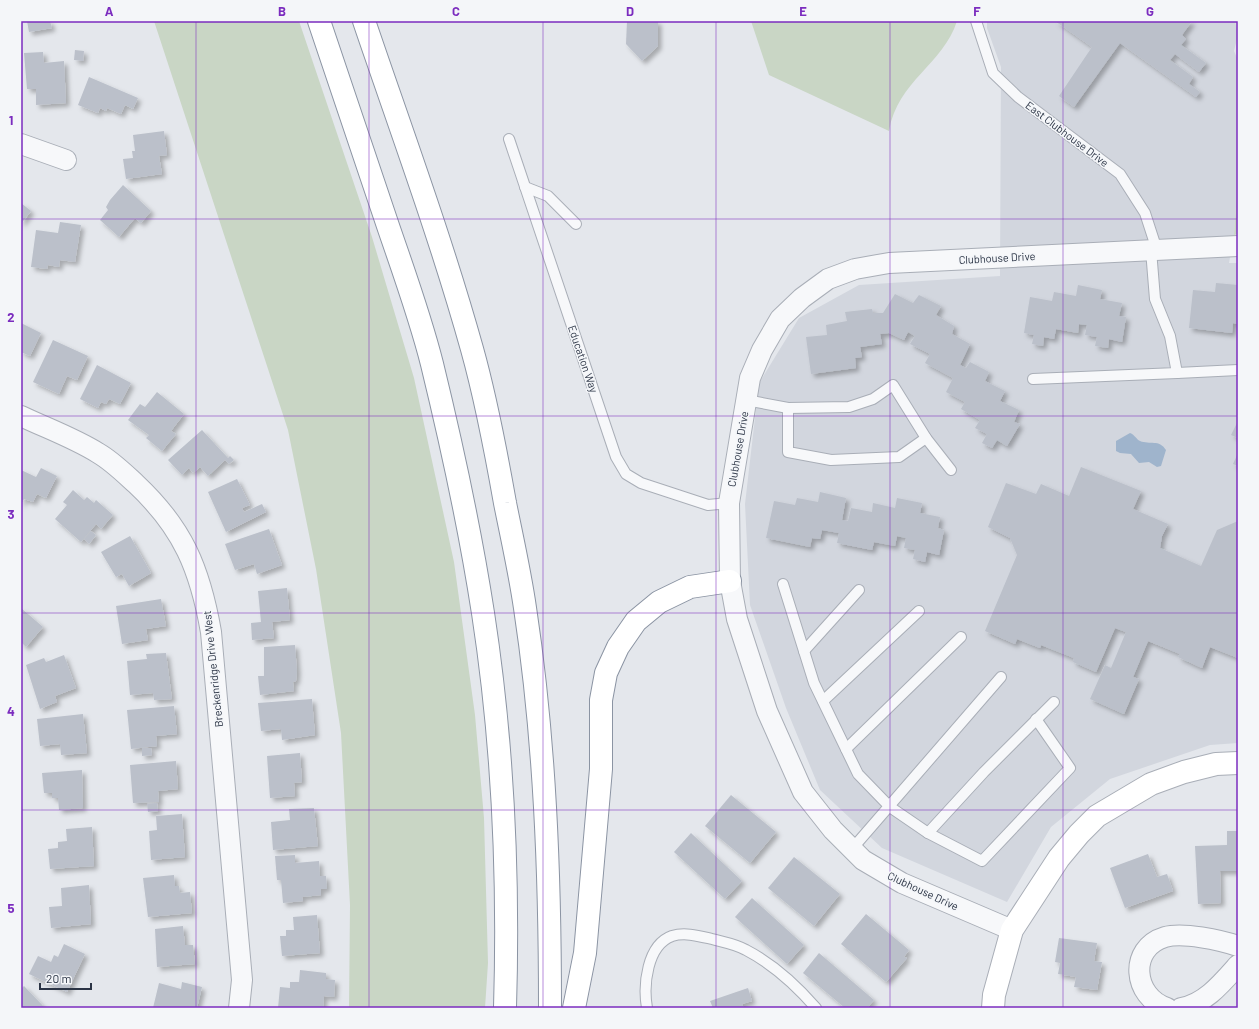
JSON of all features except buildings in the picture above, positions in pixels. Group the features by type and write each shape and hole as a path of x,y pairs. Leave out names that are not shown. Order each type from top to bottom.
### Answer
{"main road":[{"path":"319,21 406,278 431,362 456,473 480,598 495,710 503,817 507,930 505,1008"},
{"path":"364,21 446,265 473,351 498,465 525,606 537,706 546,815 550,930 550,1008"},
{"path":"574,1008 585,953 601,769 601,700 606,673 618,647 636,621 658,602 690,587 730,581"},
{"path":"993,1008 994,995 1012,930 1059,858 1097,816 1151,784 1184,772 1216,764 1238,763"}],"street":[{"path":"21,144 66,160"},
{"name":"Clubhouse Drive","path":"1012,930 902,883 863,860 833,830 803,792 767,711 737,619 730,581 729,503 750,378 762,350 780,319 802,298 828,279 856,269 889,263 1238,246"},
{"name":"Breckenridge Drive West","path":"21,416 98,453 122,471 147,494 171,521 187,548 199,577 211,632 242,980 239,1008"},
{"path":"1167,1008 1157,1005 1148,997 1141,986 1139,973 1141,961 1146,949 1155,941 1166,937 1180,936 1227,942 1238,946"},
{"path":"1181,1008 1192,1006 1207,997 1238,965"}],"lane":[{"name":"East Clubhouse Drive","path":"976,21 993,73 1018,97 1120,174 1145,213 1154,250 1155,299 1170,336 1177,373"},
{"name":"Education Way","path":"509,139 616,457 626,474 641,483 708,504 729,503"},
{"path":"525,187 548,196 576,224"},
{"path":"1033,379 1238,370"},
{"path":"746,400 788,408 848,407 873,399 893,385 926,438 951,470"},
{"path":"788,408 788,452 832,460 899,457 926,438"},
{"path":"783,584 814,683 858,774 890,807 928,833 982,861 1070,768 1036,719"},
{"path":"804,651 859,590"},
{"path":"823,701 919,611"},
{"path":"846,749 962,637"},
{"path":"852,849 890,807 1001,677"},
{"path":"928,833 984,772 1054,702"},
{"path":"647,1008 648,974 654,952 662,942 672,936 683,934 727,942 746,949 775,967 804,994 816,1008"}],"shaded area":[{"path":"987,21 1235,21 1238,35 1234,51 1238,60 1238,178 1234,235 1229,263 1238,263 1238,743 1210,745 1110,779 1051,827 1007,902 882,848 820,790 786,708 750,605 745,504 759,383 799,318 859,285 1000,276 1001,67 987,28"}],"green space":[{"path":"154,21 299,21 372,237 414,378 454,562 475,715 484,818 488,963 485,1008 349,1008 350,905 341,733 316,569 288,430"},
{"path":"751,21 957,21 942,50 901,98 894,113 889,131 769,75"},
{"path":"1238,178 1238,234 1234,235"}],"water":[{"path":"1130,433 1140,441 1157,443 1166,450 1161,466 1157,467 1149,462 1139,463 1131,454 1116,451 1116,441"}]}
